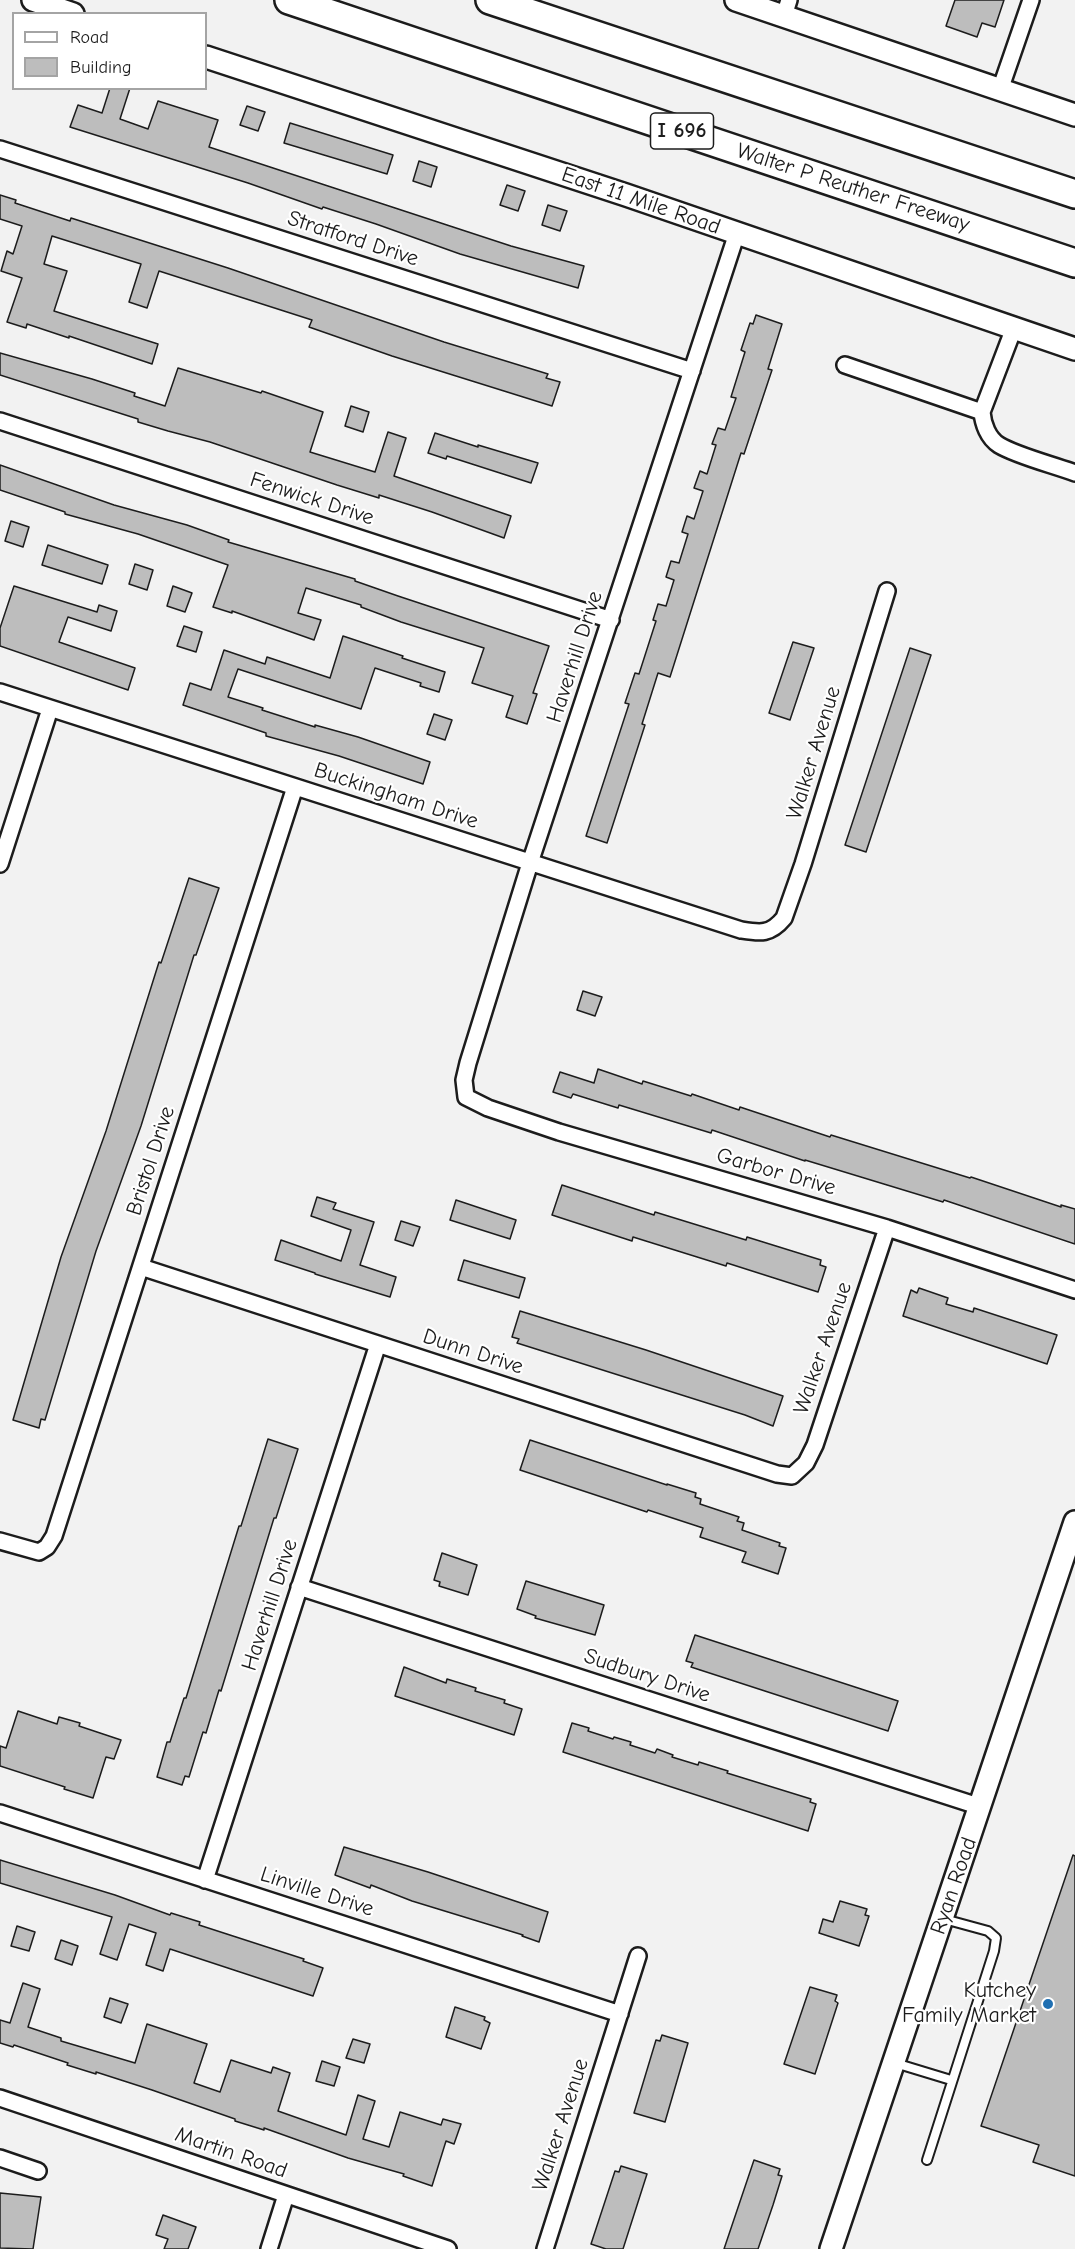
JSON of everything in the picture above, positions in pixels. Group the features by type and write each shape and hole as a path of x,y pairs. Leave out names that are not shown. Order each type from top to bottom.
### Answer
{"highway":[{"name":"Walter P Reuther Freeway","path":"289,0 1075,263"},
{"path":"490,0 1075,194"}],"main road":[{"path":"33,0 67,12"},
{"path":"736,0 787,8 1000,90 1075,115"},
{"name":"East 11 Mile Road","path":"207,57 615,191 1075,349"},
{"name":"Ryan Road","path":"831,2249 1075,1522"}],"street":[{"path":"1000,90 1032,0"},
{"name":"Stratford Drive","path":"0,149 692,371"},
{"name":"Haverhill Drive","path":"466,1097 464,1080 466,1071 530,863 737,233"},
{"path":"1014,328 982,412 988,432 998,444 1075,472"},
{"path":"845,365 982,412"},
{"name":"Fenwick Drive","path":"0,421 611,620"},
{"name":"Walker Avenue","path":"777,926 784,918 803,864 887,591"},
{"name":"Buckingham Drive","path":"0,692 741,930 762,933 777,926"},
{"path":"0,864 50,709"},
{"name":"Bristol Drive","path":"0,1542 39,1552 47,1547 54,1536 295,788"},
{"name":"Garbor Drive","path":"466,1097 488,1108 559,1132 887,1228 1075,1290"},
{"name":"Walker Avenue","path":"792,1476 806,1463 815,1445 887,1228"},
{"name":"Dunn Drive","path":"141,1267 777,1474 792,1476"},
{"name":"Haverhill Drive","path":"205,1880 378,1344"},
{"name":"Sudbury Drive","path":"300,1587 981,1807"},
{"name":"Linville Drive","path":"0,1813 620,2014"},
{"name":"Walker Avenue","path":"545,2249 638,1956"},
{"name":"Martin Road","path":"0,2098 448,2249"},
{"path":"0,2158 38,2171"},
{"path":"270,2249 286,2196"}],"lane":[{"path":"927,2160 994,1951 996,1938 988,1931 943,1918"},
{"path":"894,2062 951,2080"}],"building":[{"path":"955,0 1004,0 995,27 982,23 977,37 946,26"},
{"path":"109,90 129,90 120,119 148,129 158,101 218,120 209,147 511,246 584,266 578,288 460,254 376,224 323,207 322,209 248,183 70,127 78,105 102,113"},
{"path":"247,106 265,112 258,131 240,125"},
{"path":"290,123 393,155 387,174 284,143"},
{"path":"419,161 437,167 431,187 413,181"},
{"path":"507,185 525,191 518,211 500,205"},
{"path":"0,195 16,200 15,203 70,221 71,218 228,268 444,342 548,374 546,378 560,382 552,406 392,356 309,327 312,320 159,271 147,308 129,302 141,264 52,236 44,264 67,271 54,311 158,344 152,364 69,336 69,338 27,324 26,328 7,322 22,278 1,271 7,251 13,254 22,226 0,219"},
{"path":"548,205 567,211 560,231 542,225"},
{"path":"756,315 782,324 768,369 772,370 744,454 741,453 670,677 658,673 642,724 645,725 607,843 586,836 629,704 625,703 635,673 639,674 656,621 653,620 658,604 666,606 674,580 666,577 671,561 679,563 688,534 682,532 687,516 694,519 703,491 694,488 700,471 707,474 716,445 712,444 718,428 725,430 736,398 731,397 745,352 741,350 750,323 753,324"},
{"path":"0,353 92,379 165,406 178,368 261,393 262,391 323,412 310,452 375,472 388,432 406,438 394,476 511,516 504,538 432,512 379,495 379,498 210,442 138,422 138,419 0,375"},
{"path":"351,406 369,412 363,432 345,426"},
{"path":"435,433 538,463 531,483 447,456 446,459 428,453"},
{"path":"0,465 114,505 187,525 229,540 228,542 355,579 355,581 398,596 549,646 533,693 537,694 527,724 506,717 513,696 472,683 484,648 401,622 361,607 361,605 306,588 298,613 321,620 314,640 232,611 232,613 213,607 228,565 138,534 65,514 65,512 0,490"},
{"path":"11,521 29,527 23,547 5,541"},
{"path":"48,545 108,565 102,584 42,565"},
{"path":"135,564 153,570 147,590 129,584"},
{"path":"14,586 97,612 99,605 117,611 111,631 68,617 59,642 135,668 128,690 0,646 0,628"},
{"path":"173,586 192,593 185,612 167,606"},
{"path":"184,626 202,632 196,652 177,646"},
{"path":"343,636 445,672 439,692 420,686 421,683 375,668 361,709 238,669 228,697 263,708 262,710 315,727 315,725 358,737 430,762 423,784 339,756 266,736 266,733 183,705 190,683 211,690 224,650 265,664 267,657 330,678"},
{"path":"793,642 814,648 790,720 769,713"},
{"path":"910,648 931,655 866,852 845,845"},
{"path":"434,714 452,720 445,740 427,734"},
{"path":"189,878 219,888 196,955 194,955 141,1126 96,1251 45,1420 41,1419 39,1428 13,1420 61,1257 106,1131 159,962 161,963"},
{"path":"583,991 602,997 595,1016 577,1010"},
{"path":"598,1069 642,1084 643,1081 691,1096 692,1094 739,1110 740,1107 830,1137 831,1135 1061,1207 1061,1205 1075,1209 1075,1244 944,1200 943,1202 805,1161 712,1130 711,1133 619,1105 618,1108 573,1094 571,1098 553,1092 560,1072 594,1083"},
{"path":"562,1185 654,1215 655,1212 821,1260 820,1265 826,1267 818,1292 727,1263 726,1266 633,1237 632,1241 552,1215"},
{"path":"317,1197 336,1203 333,1209 374,1222 360,1265 396,1277 390,1297 275,1260 281,1240 341,1261 351,1230 311,1216"},
{"path":"456,1200 516,1220 510,1239 450,1220"},
{"path":"401,1221 420,1227 413,1246 395,1240"},
{"path":"464,1260 525,1278 519,1298 458,1280"},
{"path":"919,1288 948,1298 946,1304 973,1312 974,1308 1057,1335 1047,1364 903,1316 911,1290 917,1293"},
{"path":"520,1311 783,1396 773,1426 745,1415 517,1343 519,1339 512,1337"},
{"path":"268,1439 298,1449 276,1518 274,1518 221,1691 219,1690 206,1733 203,1732 189,1777 185,1776 182,1785 157,1777 167,1742 170,1742 184,1698 186,1698"},
{"path":"530,1440 696,1493 695,1497 701,1499 700,1504 739,1517 737,1521 744,1523 742,1530 780,1543 779,1546 786,1548 778,1574 742,1562 746,1552 700,1537 703,1528 520,1470"},
{"path":"442,1553 477,1565 468,1595 439,1586 440,1582 434,1580"},
{"path":"526,1581 604,1605 595,1635 535,1618 536,1616 517,1609"},
{"path":"695,1635 898,1701 888,1731 691,1667 693,1663 686,1661"},
{"path":"404,1667 446,1683 447,1679 476,1688 475,1691 505,1700 504,1703 522,1709 514,1735 395,1696"},
{"path":"18,1711 57,1724 59,1717 121,1740 114,1759 106,1757 93,1798 0,1766 0,1746 6,1748"},
{"path":"572,1723 589,1728 588,1731 631,1742 630,1745 655,1753 657,1749 673,1755 672,1757 698,1765 699,1762 811,1799 810,1802 816,1804 808,1831 563,1752"},
{"path":"344,1847 548,1912 539,1942 335,1875"},
{"name":"Kutchey Family Market","path":"1073,1855 1075,1856 1075,2176 1033,2162 1039,2145 981,2126"},
{"path":"0,1860 115,1895 170,1915 171,1913 200,1922 199,1925 304,1959 303,1961 323,1968 313,1996 170,1949 163,1971 146,1965 156,1933 129,1924 117,1960 100,1954 112,1917 0,1883"},
{"path":"840,1901 867,1909 865,1915 869,1916 859,1946 819,1933 823,1919 833,1922"},
{"path":"17,1926 35,1932 29,1951 11,1946"},
{"path":"61,1940 78,1946 72,1965 55,1959"},
{"path":"23,1983 40,1989 28,2027 61,2038 61,2041 135,2063 147,2024 207,2044 194,2083 220,2092 231,2060 271,2073 273,2067 290,2073 278,2111 346,2135 358,2095 375,2101 363,2139 389,2147 400,2112 441,2125 443,2119 461,2124 454,2144 446,2141 432,2186 403,2176 404,2174 348,2158 264,2128 264,2130 235,2121 235,2119 152,2090 67,2065 68,2063 14,2045 13,2047 0,2043 0,2020 10,2023"},
{"path":"810,1987 837,1995 835,2001 838,2003 815,2074 784,2064"},
{"path":"110,1998 128,2004 121,2023 104,2017"},
{"path":"455,2007 485,2017 484,2020 490,2023 481,2049 446,2037"},
{"path":"662,2035 688,2043 665,2122 634,2113 656,2040 660,2041"},
{"path":"353,2039 370,2044 364,2063 346,2058"},
{"path":"322,2061 340,2067 334,2086 316,2081"},
{"path":"754,2160 780,2169 778,2175 782,2176 773,2205 758,2249 724,2249"},
{"path":"621,2166 647,2174 623,2249 606,2249 591,2244 615,2171 619,2172"},
{"path":"0,2193 41,2197 33,2249 0,2248"},
{"path":"163,2215 196,2227 188,2249 164,2249 168,2239 156,2235"}],"place":[{"name":"Kutchey Family Market","path":"1048,2004"}]}
